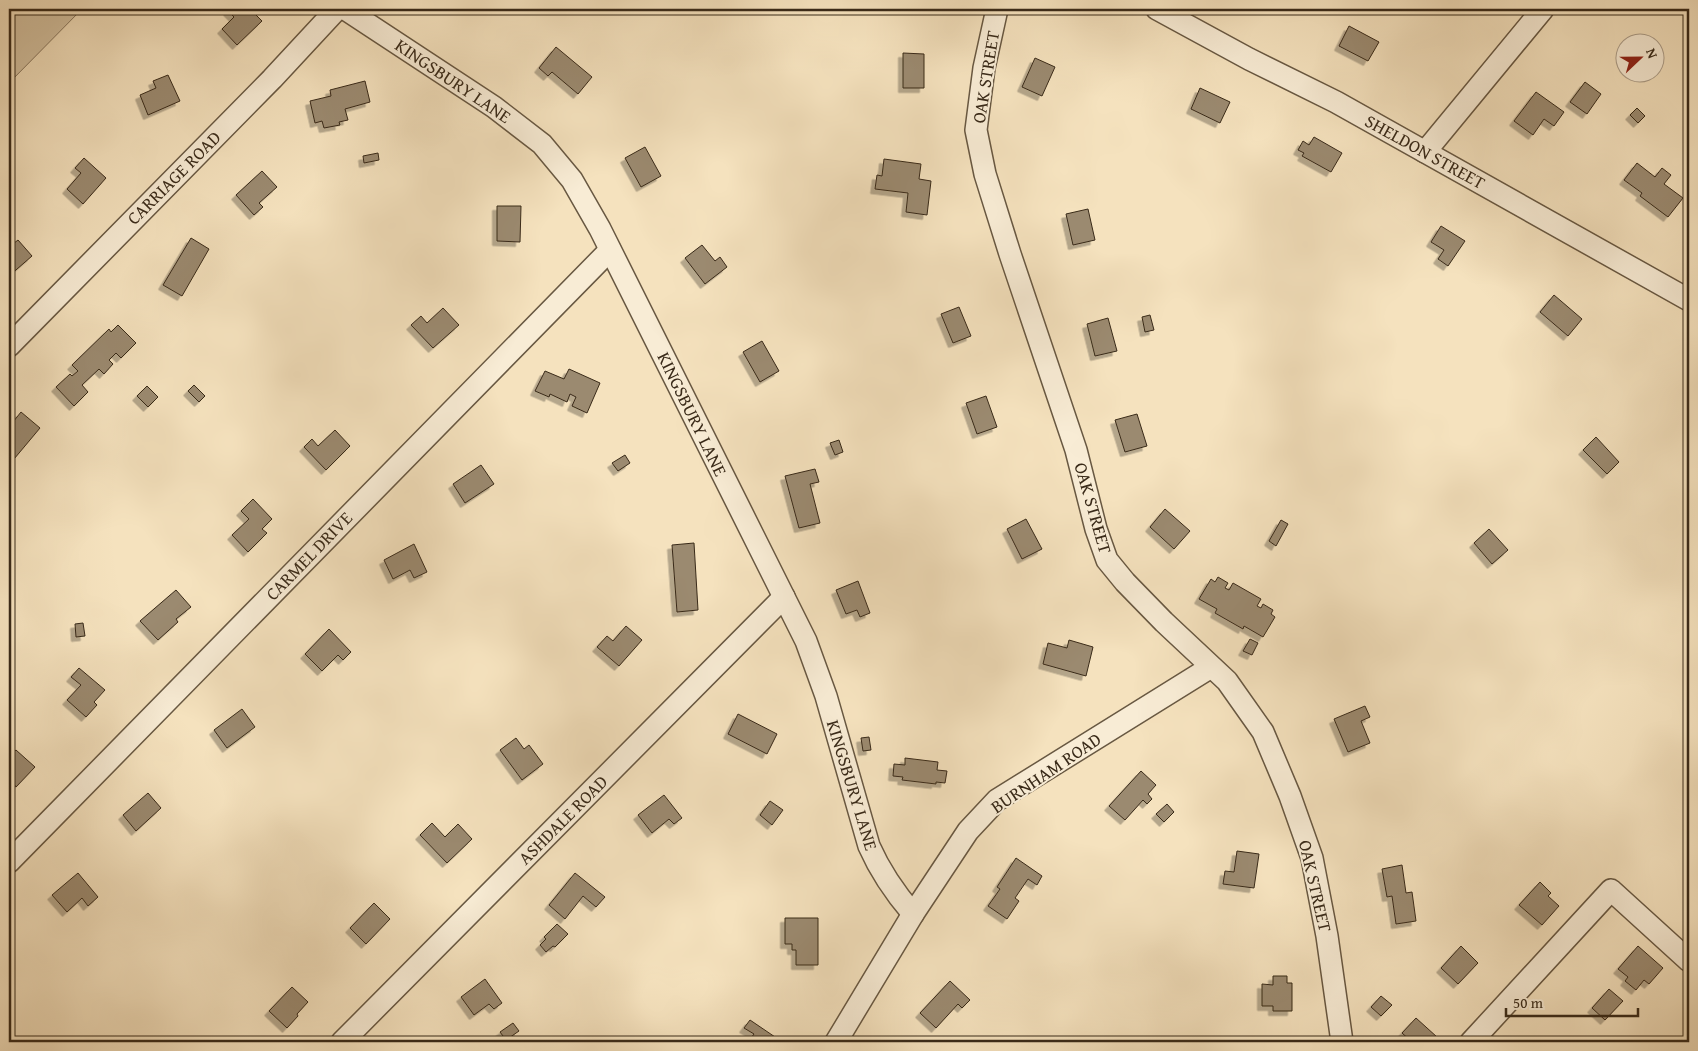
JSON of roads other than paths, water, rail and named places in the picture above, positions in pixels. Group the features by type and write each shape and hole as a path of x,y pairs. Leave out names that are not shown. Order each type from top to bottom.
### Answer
{"street":[{"name":"CARRIAGE ROAD","path":"9,346 265,86 337,9"},
{"name":"KINGSBURY LANE","path":"345,9 494,107 542,144 572,180 610,250 806,641 826,696 868,846 887,880 913,914"},
{"name":"OAK STREET","path":"997,9 984,68 976,130 985,174 1076,450 1096,529 1107,560 1125,582 1227,682 1264,732 1290,796 1312,858 1327,936 1342,1042"},
{"name":"SHELDON STREET","path":"1157,9 1249,59 1336,102 1689,300"},
{"path":"1425,152 1543,9"},
{"name":"CARMEL DRIVE","path":"9,862 610,250"},
{"name":"ASHDALE ROAD","path":"342,1042 784,597"},
{"name":"BURNHAM ROAD","path":"836,1042 913,914 968,831 997,800 1211,666"},
{"path":"1471,1042 1611,890 1689,961"}]}
